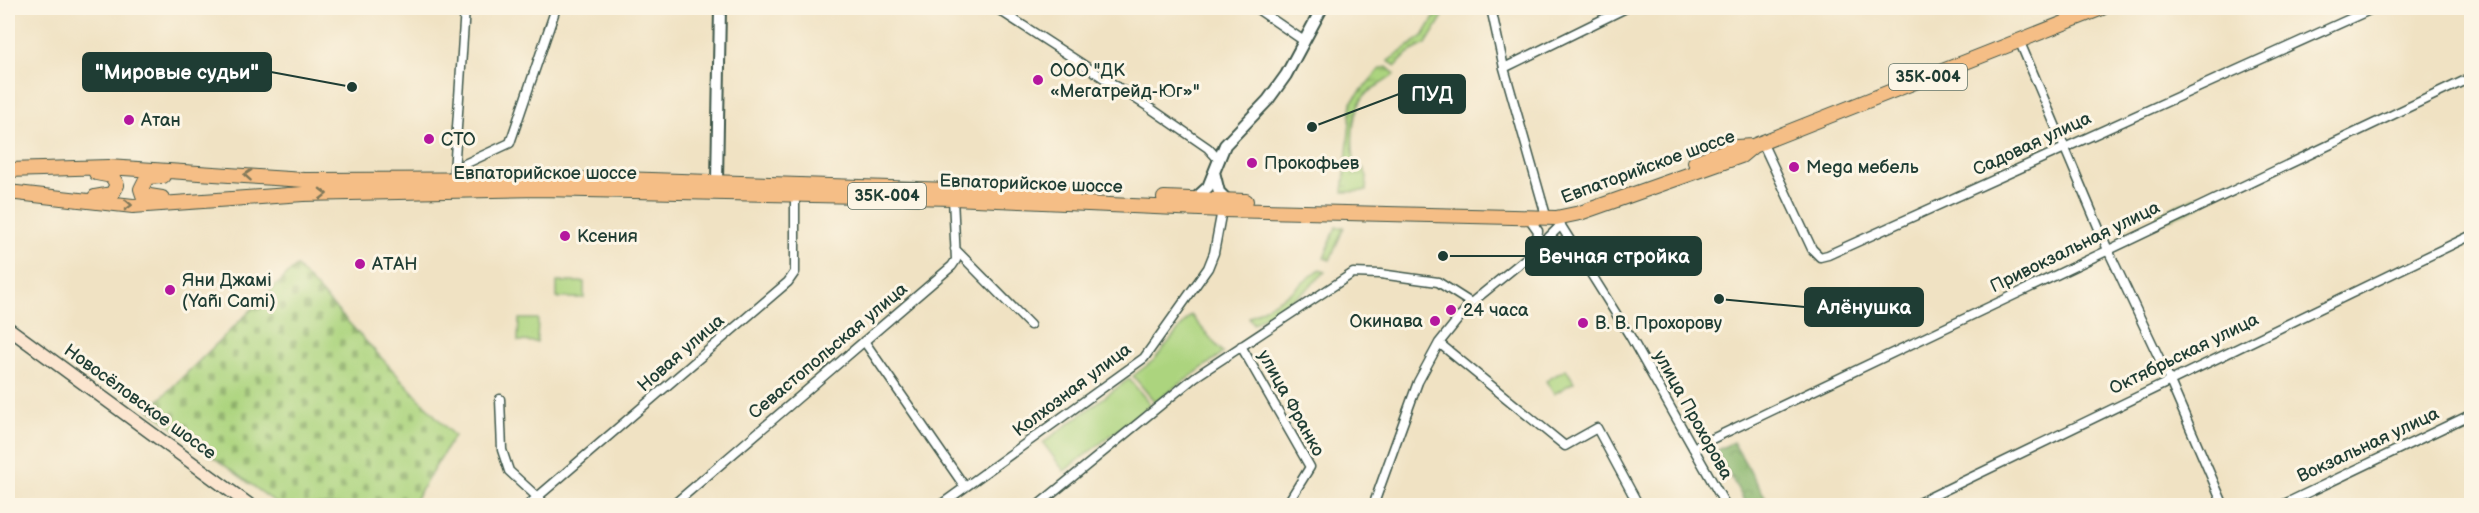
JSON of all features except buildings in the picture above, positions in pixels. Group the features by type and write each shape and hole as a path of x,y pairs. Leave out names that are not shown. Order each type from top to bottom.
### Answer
{"main road":[{"name":"Евпаторийское шоссе","path":"8,170 108,167 304,180 454,175 717,182 1196,198 1224,205 1554,218 1578,206 1736,147 1758,144 2102,8"},
{"path":"39,196 59,194 108,196 116,191 117,186 112,176 103,173 61,174 47,170"},
{"path":"182,171 176,175 147,177 142,183 143,195 149,198 201,197 213,201"},
{"name":"Евпаторийское шоссе","path":"8,192 132,206 303,194 541,189 1224,205 1554,218"},
{"name":"Новосёловское шоссе","path":"8,328 251,506"}],"street":[{"path":"454,175 465,8"},
{"path":"454,175 510,143 556,8"},
{"path":"717,182 720,8"},
{"path":"996,8 1153,110 1208,148 1218,159"},
{"path":"1256,8 1304,41"},
{"path":"1196,198 1208,187 1218,159 1230,140 1274,92 1322,8"},
{"name":"улица Прохорова","path":"1491,8 1504,68 1554,218 1630,336 1724,505"},
{"path":"1504,68 1626,8"},
{"name":"Садовая улица","path":"1758,144 1812,249 1820,257 2374,8"},
{"path":"2019,40 2108,250 2169,379 2224,506"},
{"name":"Привокзальная улица","path":"1693,448 2472,77"},
{"path":"1214,171 1224,205"},
{"name":"Новая улица","path":"527,506 788,282 795,272 795,194"},
{"path":"953,198 956,249 1030,325"},
{"name":"Колхозная улица","path":"939,506 1095,396 1144,358 1208,268 1214,253 1224,205"},
{"path":"1529,218 1539,237 1535,251"},
{"path":"1373,506 1418,382 1439,343 1471,303 1535,251 1554,218"},
{"name":"Октябрьская улица","path":"1912,506 2169,379 2472,235"},
{"name":"Севастопольская улица","path":"672,506 952,266 956,260 956,249"},
{"path":"1036,506 1195,377 1353,273 1380,274 1438,282 1471,303"},
{"path":"864,341 965,487"},
{"path":"1439,343 1565,446 1598,428 1639,506"},
{"name":"улица Франко","path":"1238,349 1310,467 1301,486 1286,506"},
{"path":"500,399 502,450 509,471 547,506"},
{"name":"Вокзальная улица","path":"2280,506 2472,414"}],"green space":[{"path":"1440,8 1448,8 1426,44 1410,52 1396,66 1388,61 1423,36"},
{"path":"1387,67 1395,74 1373,88 1361,100 1353,130 1355,162 1357,171 1363,168 1367,176 1366,191 1343,192 1352,101 1380,69"},
{"path":"2198,196 2202,205 2160,223 2156,215"},
{"path":"1336,227 1344,227 1330,260 1324,258"},
{"path":"296,266 454,436 412,505 279,505 149,410"},
{"path":"1320,269 1325,272 1304,292 1253,324 1249,317 1290,293"},
{"path":"557,282 584,282 584,298 557,298"},
{"path":"1191,315 1223,353 1155,402 1133,376 1154,360"},
{"path":"519,319 538,319 537,342 518,341"},
{"path":"1566,369 1574,382 1554,394 1546,381"},
{"path":"1129,379 1151,405 1064,471 1043,443"},
{"path":"1733,442 1770,505 1747,505 1716,451"}],"place":[{"name":"ООО \"ДК «Мегатрейд-Юг»\"","path":"1038,80"},
{"name":"\"Мировые судьи\"","path":"352,87"},
{"name":"Атан","path":"129,120"},
{"name":"ПУД","path":"1312,127"},
{"name":"СТО","path":"429,139"},
{"name":"Прокофьев","path":"1252,163"},
{"name":"Mega мебель","path":"1794,167"},
{"name":"Ксения","path":"565,236"},
{"name":"Вечная стройка","path":"1443,256"},
{"name":"АТАН","path":"360,264"},
{"name":"Яни Джамі (Yañı Cami)","path":"170,290"},
{"name":"Алёнушка","path":"1719,299"},
{"name":"24 часа","path":"1451,310"},
{"name":"Окинава","path":"1435,321"},
{"name":"В. В. Прохорову","path":"1583,323"}]}
